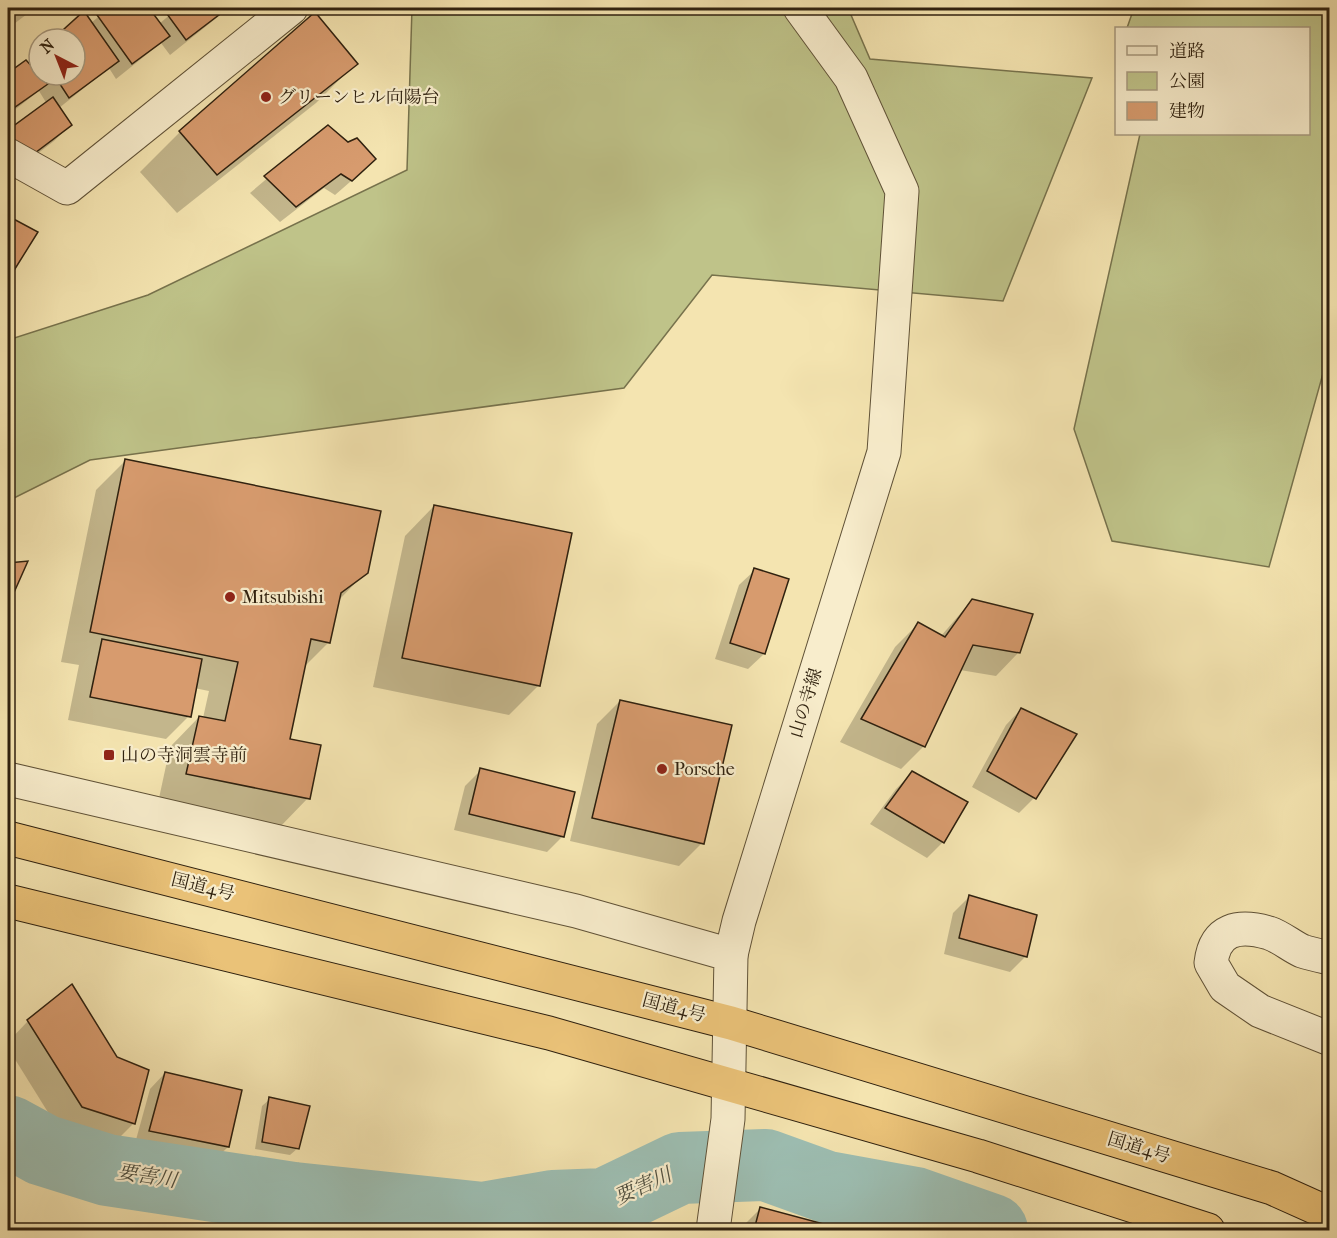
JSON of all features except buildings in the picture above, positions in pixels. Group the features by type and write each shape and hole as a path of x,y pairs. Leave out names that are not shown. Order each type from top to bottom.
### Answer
{"highway":[{"name":"国道4号","path":"8,838 731,1023 1272,1188 1329,1214"},
{"path":"8,901 549,1033 978,1156 1208,1230"}],"street":[{"path":"8,155 67,188 291,8"},
{"name":"山の寺線","path":"713,1230 729,1084 731,955 742,910 884,452 902,191 851,78 800,8"},
{"path":"8,778 576,911 731,955"},
{"path":"1329,958 1302,950 1270,933 1244,929 1224,934 1213,946 1210,963 1225,987 1260,1011 1329,1039"}],"green space":[{"path":"412,8 848,8 870,59 1092,78 1003,301 712,275 624,388 90,460 8,501 8,340 148,295 407,170"},
{"path":"1134,8 1329,8 1329,352 1269,567 1112,541 1074,429 1140,135 1310,135 1310,27 1127,27"}],"waterway":[{"name":"要害川","path":"8,1131 43,1150 107,1170 294,1198 483,1218 553,1206 605,1204 680,1168 766,1165 827,1187 915,1203 992,1230"}],"place":[{"name":"グリーンヒル向陽台","path":"266,97"},
{"name":"Mitsubishi","path":"230,597"},
{"name":"山の寺洞雲寺前","path":"109,755"},
{"name":"Porsche","path":"662,769"}]}
